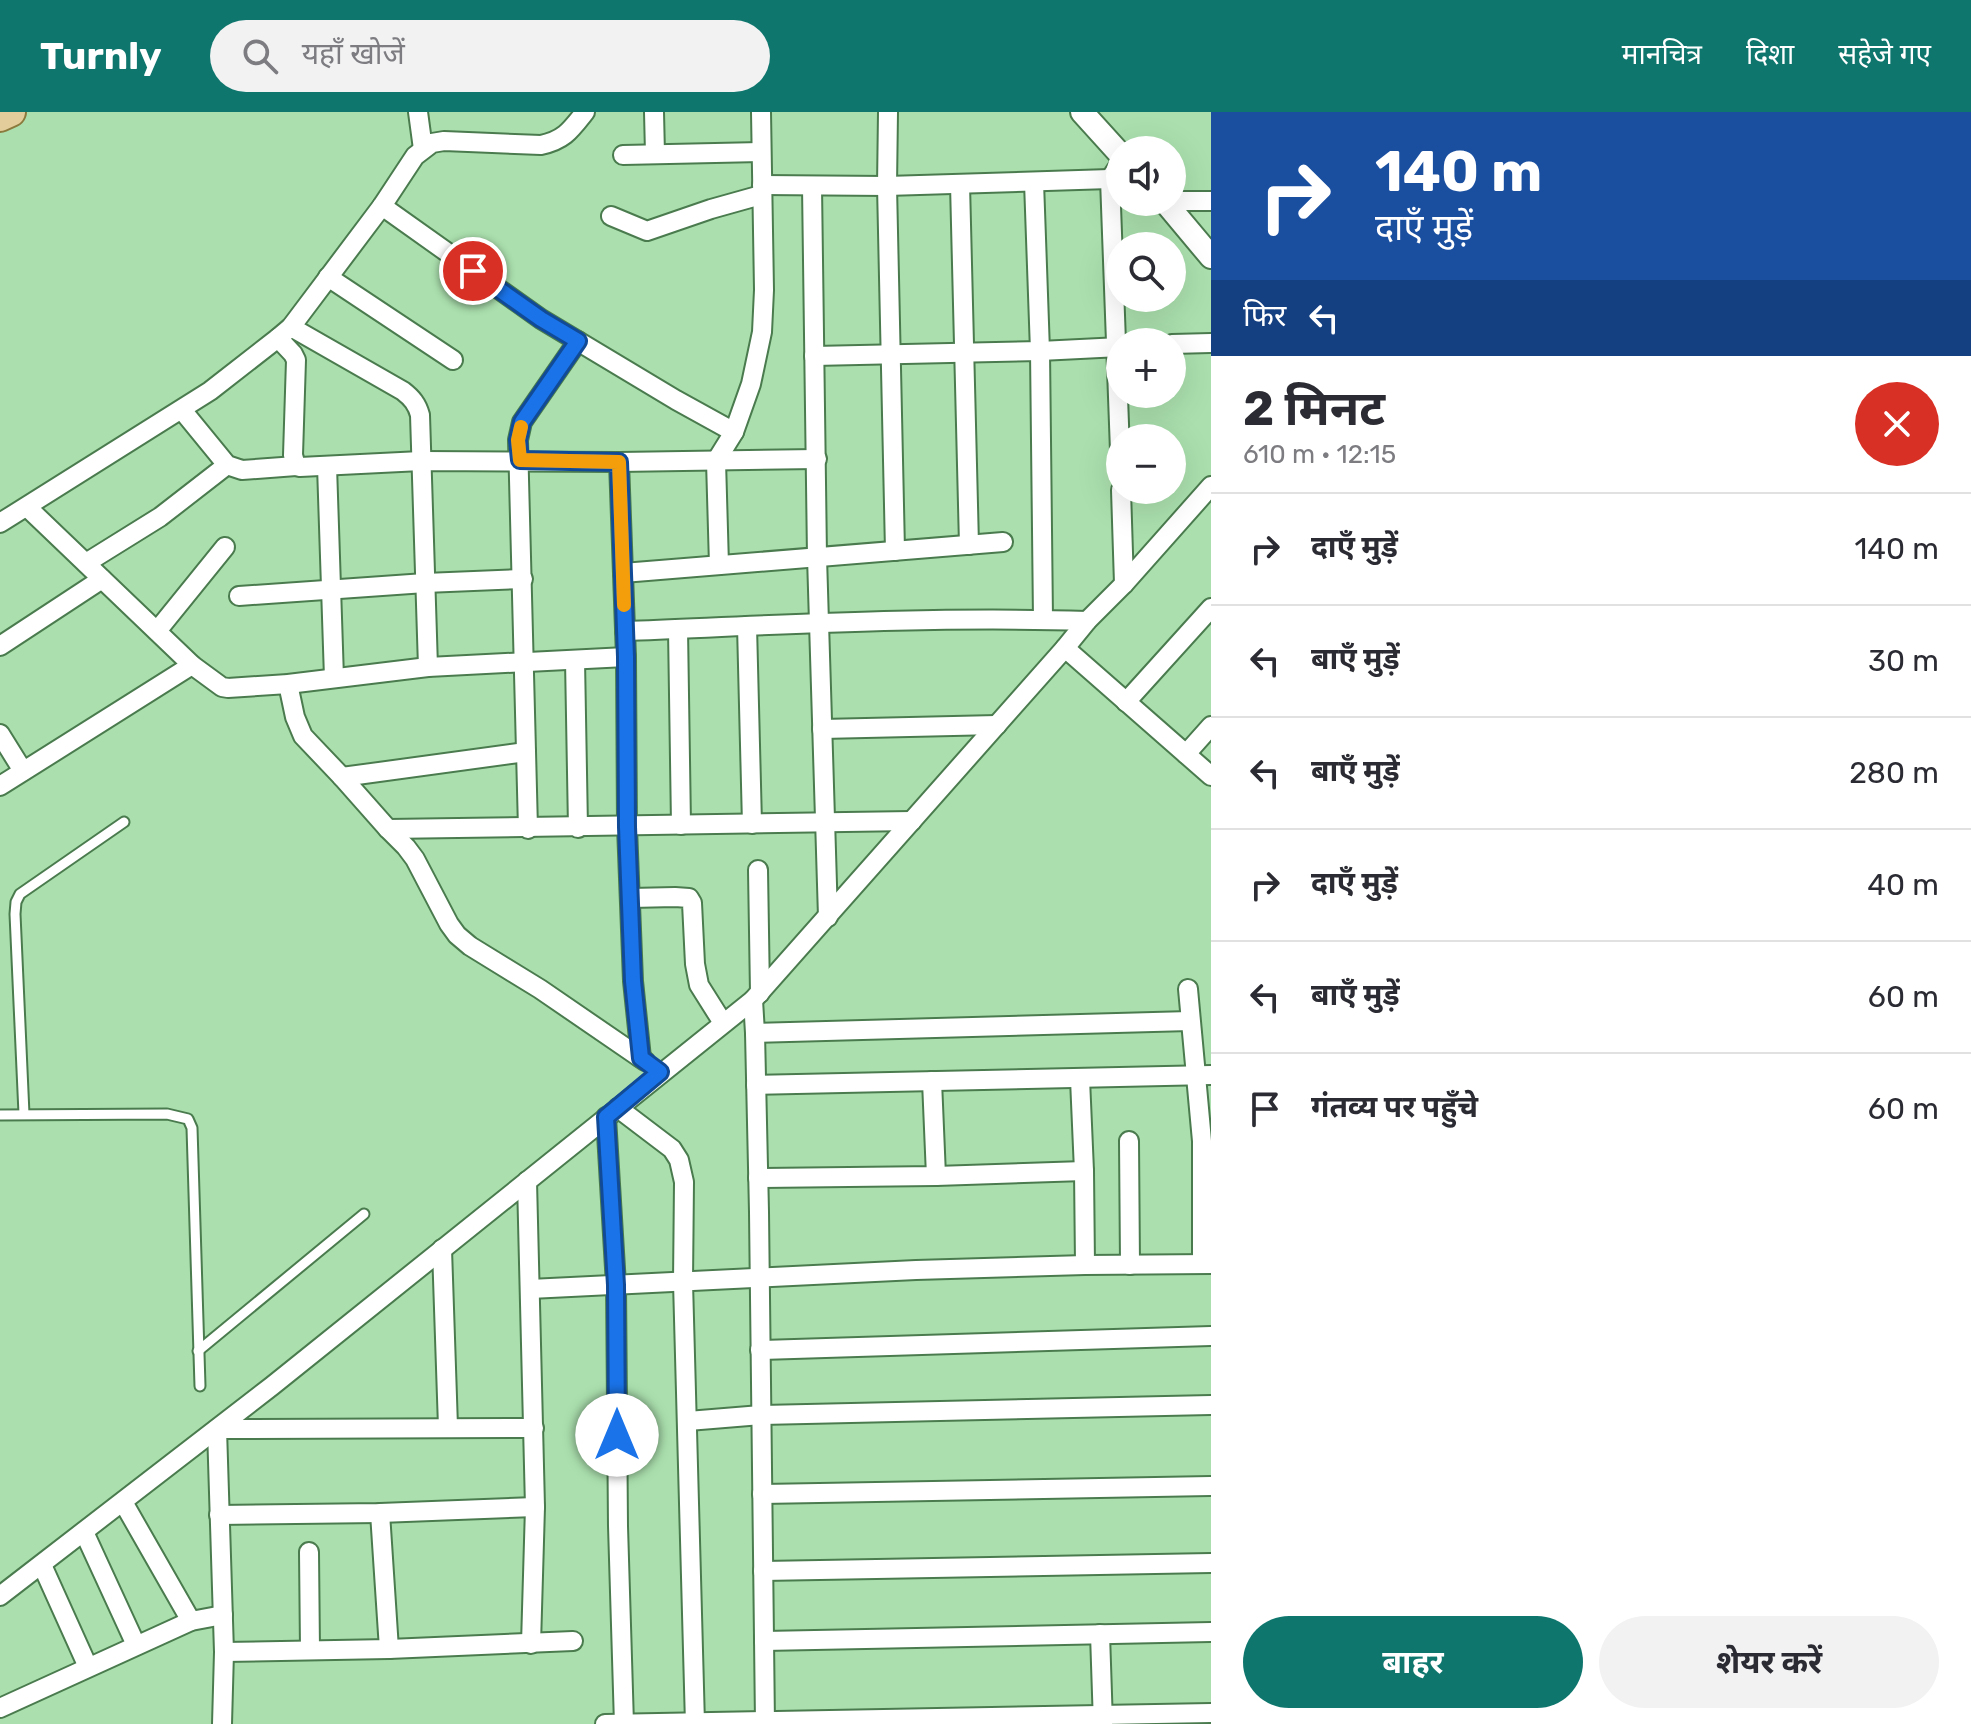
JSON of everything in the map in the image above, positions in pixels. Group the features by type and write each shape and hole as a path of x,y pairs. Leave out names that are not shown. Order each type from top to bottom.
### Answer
{"main road":[{"path":"0,117 11,112"}],"street":[{"path":"418,112 423,149"},
{"path":"0,523 182,410 284,333 423,149 432,143 444,141 541,145 564,137 585,112"},
{"path":"654,112 655,154"},
{"path":"719,565 716,461 734,432 751,384 762,332 761,112"},
{"path":"888,112 895,551"},
{"path":"1082,112 1106,139"},
{"path":"623,155 761,152"},
{"path":"611,216 647,231 761,190 812,186 1034,182 1106,173"},
{"path":"1034,182 1040,351 1043,619"},
{"path":"960,184 969,545"},
{"path":"812,186 817,557 828,917"},
{"path":"1186,201 1211,201"},
{"path":"382,206 541,319 734,432"},
{"path":"1116,216 1119,328"},
{"path":"1177,216 1211,257"},
{"path":"328,277 453,360"},
{"path":"284,333 411,397 418,406 428,667"},
{"path":"284,333 296,360 293,455 296,466"},
{"path":"528,829 518,440 522,422 578,341"},
{"path":"1186,344 1211,343"},
{"path":"814,356 1106,348"},
{"path":"182,410 227,465 242,470 421,461 817,459"},
{"path":"619,462 626,657 627,827 633,981 641,1058"},
{"path":"86,563 160,517 227,465"},
{"path":"327,466 334,678"},
{"path":"0,1596 217,1429 756,996 1087,621 1211,486"},
{"path":"1121,504 1124,584"},
{"path":"27,507 192,665 214,682 228,688 428,667 626,657"},
{"path":"623,573 1003,542"},
{"path":"157,631 225,547"},
{"path":"0,646 102,579"},
{"path":"239,596 523,579"},
{"path":"1126,702 1211,608"},
{"path":"625,631 1043,619 1087,621"},
{"path":"747,626 752,824"},
{"path":"678,629 681,825"},
{"path":"1065,648 1211,776"},
{"path":"575,660 578,828"},
{"path":"0,786 192,665"},
{"path":"288,684 295,717 303,736 410,852 457,935 660,1072"},
{"path":"822,729 997,725"},
{"path":"1186,754 1211,726"},
{"path":"0,734 23,771"},
{"path":"342,777 526,752"},
{"path":"388,829 912,821"},
{"path":"758,870 755,1033 765,1722"},
{"path":"631,898 689,898 692,903 699,985 723,1023"},
{"path":"530,1289 759,1276 1207,1264 1203,1075 1190,1021 1188,989"},
{"path":"755,1033 1190,1021"},
{"path":"756,1085 1203,1075"},
{"path":"1080,1079 1085,1265"},
{"path":"932,1081 936,1176"},
{"path":"612,1112 672,1149 679,1160 684,1182 683,1282 695,1723"},
{"path":"612,1112 624,1724"},
{"path":"1129,1141 1130,1265"},
{"path":"758,1178 1084,1171"},
{"path":"527,1181 535,1507 531,1644"},
{"path":"442,1249 448,1427"},
{"path":"760,1350 1211,1336"},
{"path":"688,1421 761,1415 1211,1405"},
{"path":"217,1429 534,1428"},
{"path":"217,1429 224,1652 222,1724"},
{"path":"762,1494 1211,1486"},
{"path":"123,1502 191,1621"},
{"path":"219,1515 535,1507"},
{"path":"380,1513 389,1649"},
{"path":"84,1532 136,1645"},
{"path":"309,1552 310,1650"},
{"path":"763,1571 1211,1563"},
{"path":"42,1565 88,1667"},
{"path":"0,1708 191,1621 223,1615"},
{"path":"764,1641 1211,1632"},
{"path":"1100,1634 1103,1719"},
{"path":"224,1652 573,1641"},
{"path":"605,1724 1103,1719 1211,1713"}],"lane":[{"path":"24,1114 16,902 20,894 124,822"},
{"path":"0,1115 167,1114 188,1119 192,1128 200,1386"},
{"path":"198,1351 364,1214"}],"slow traffic":[{"path":"521,427 518,440 520,460 619,462 624,605"}],"route":[{"path":"473,271 578,341 522,422 518,440 520,460 619,462 633,981 641,1058 660,1072 606,1117 616,1285 617,1435"}]}
